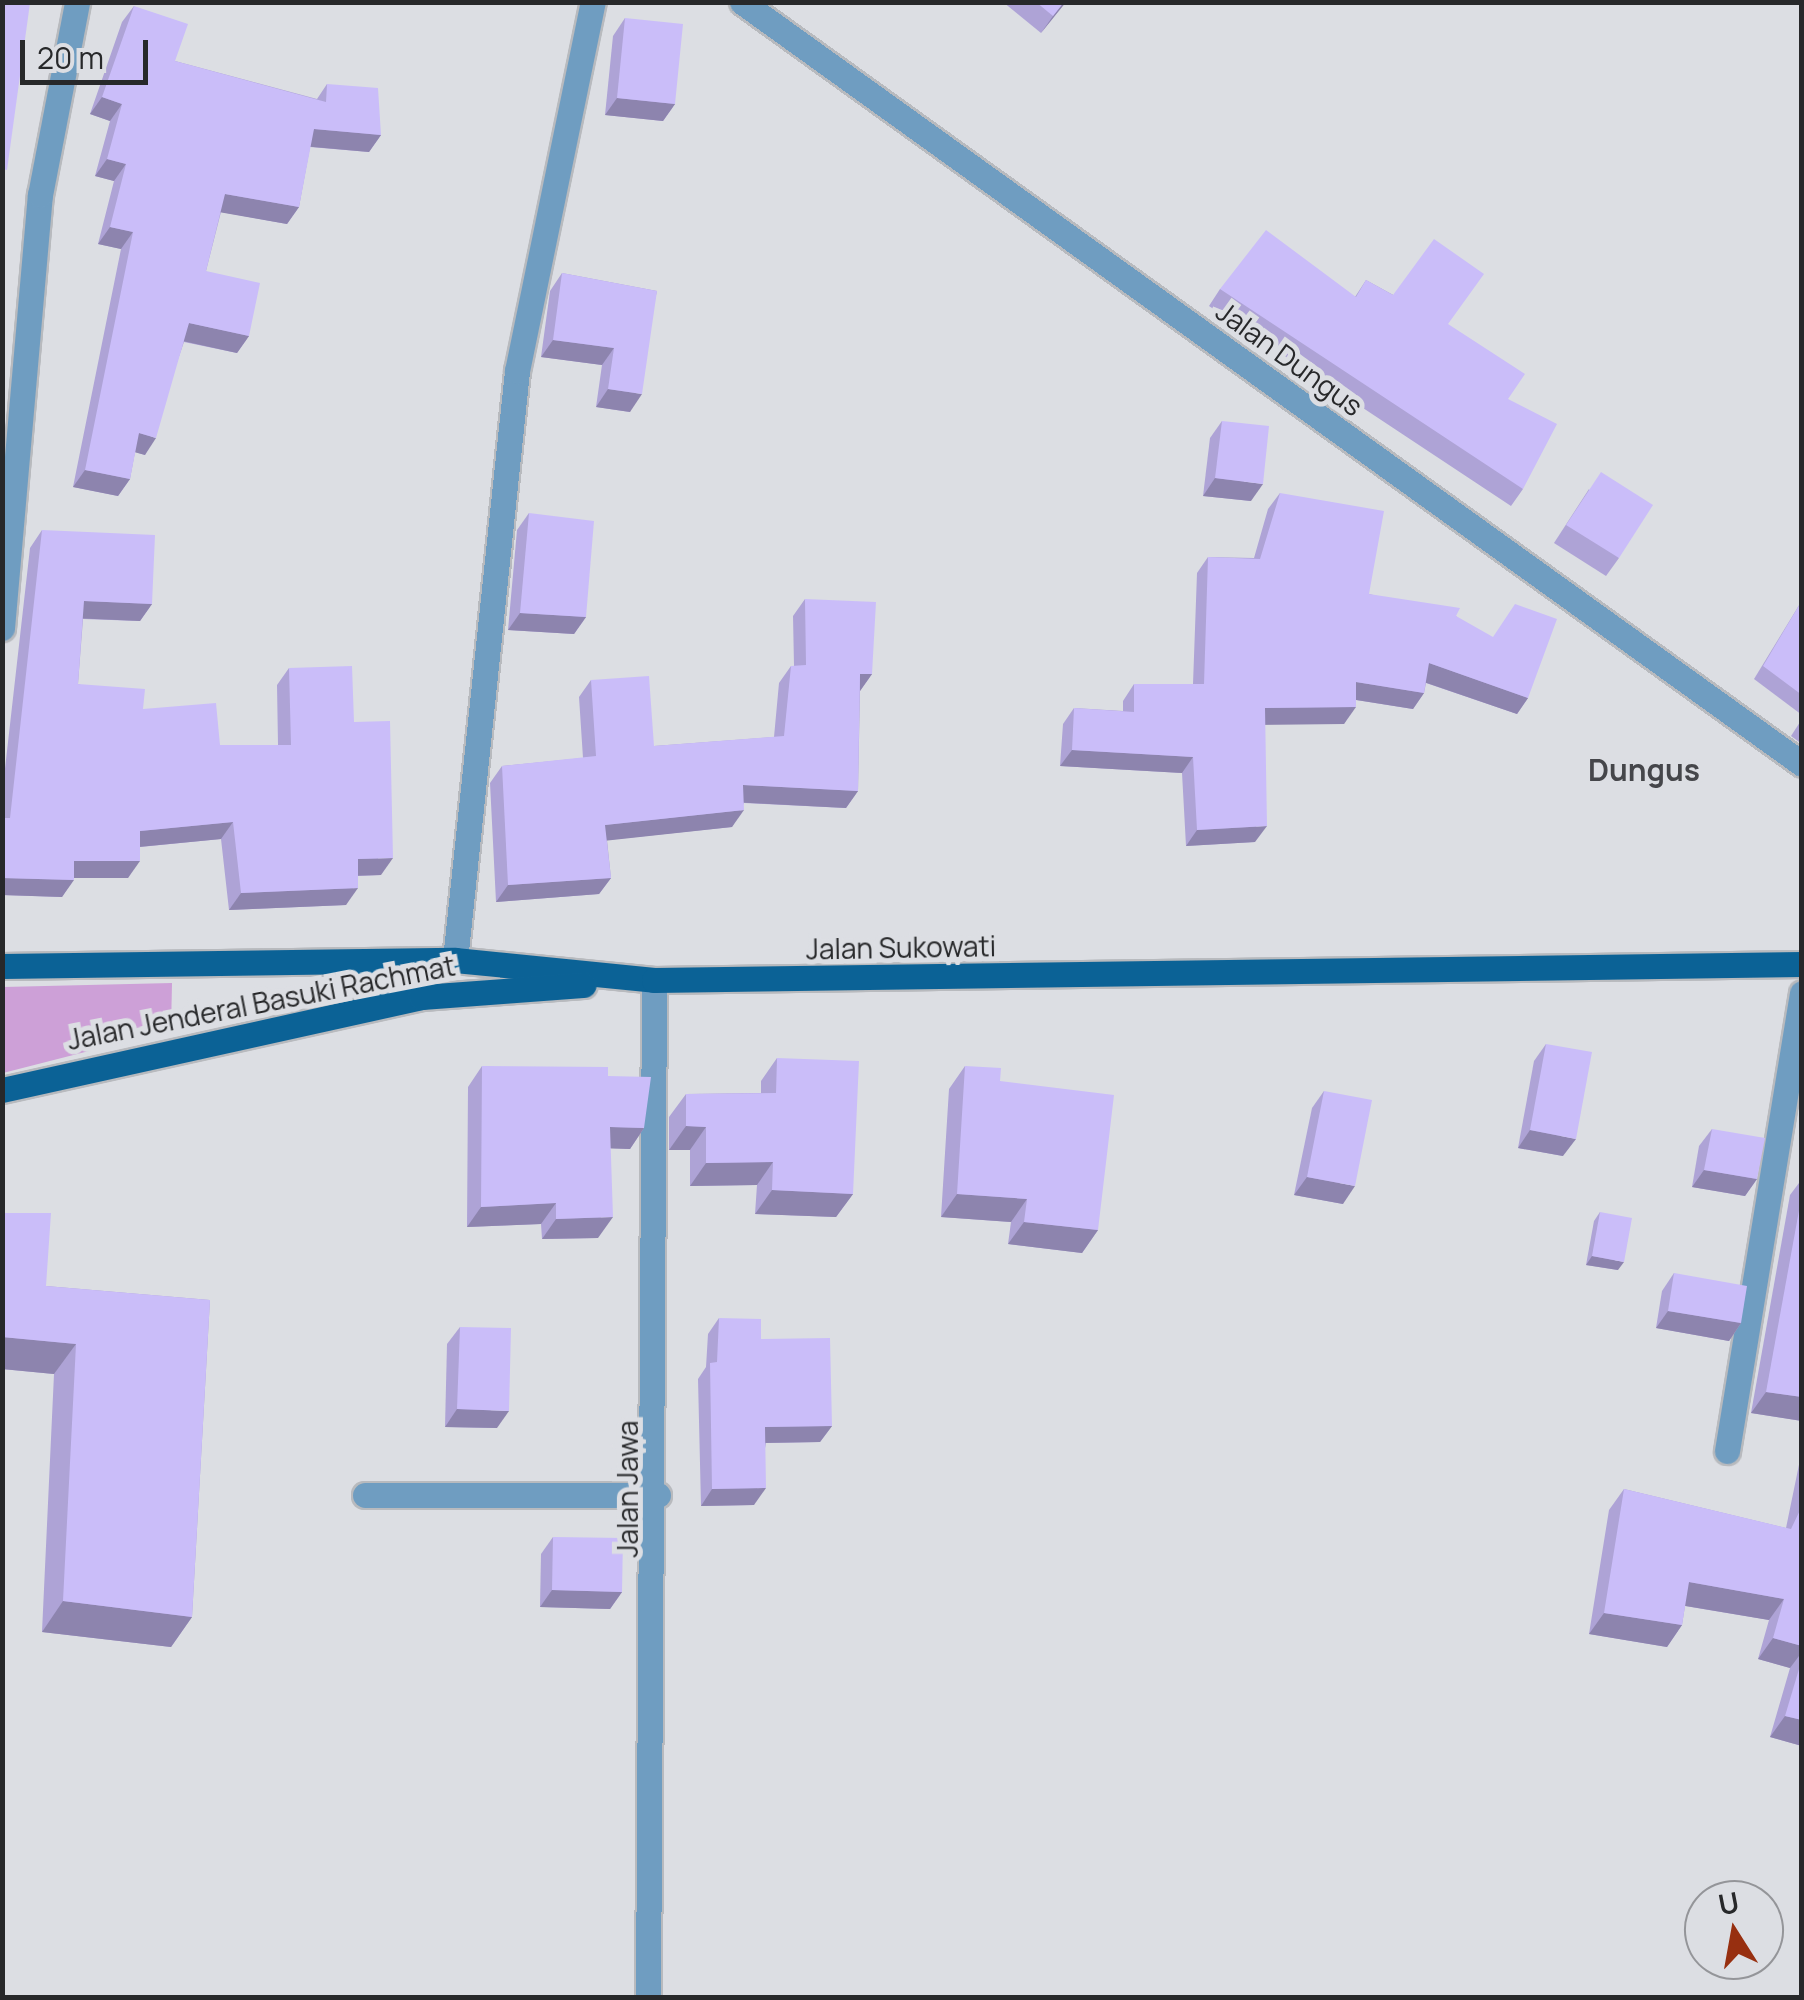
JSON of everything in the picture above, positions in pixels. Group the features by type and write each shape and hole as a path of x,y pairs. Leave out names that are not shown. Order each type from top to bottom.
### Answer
{"main road":[{"name":"Jalan Sukowati","path":"2,966 454,960 654,980 1802,964"},
{"name":"Jalan Jenderal Basuki Rachmat","path":"2,1090 421,997 654,980"}],"street":[{"path":"2,628 40,196 78,2"},
{"path":"454,960 517,371 594,2"},
{"name":"Jalan Dungus","path":"742,2 1802,764"},
{"name":"Jalan Jawa","path":"648,1998 658,1495 654,980"},
{"path":"1727,1451 1802,993"},
{"path":"365,1494 658,1495"}],"shaded area":[{"path":"172,983 171,1030 3,1073 3,987"}],"building":[{"path":"2,2 30,3 7,170 2,169"},
{"path":"1036,2 1064,2 1053,16"},
{"path":"134,6 188,24 175,61 326,102 327,84 378,88 381,135 314,129 299,207 225,194 206,271 260,283 249,336 189,323 156,438 139,433 130,479 85,470 133,232 110,227 126,164 107,159 122,104 102,97"},
{"path":"625,18 683,24 675,104 617,98"},
{"path":"1266,230 1356,297 1366,280 1393,295 1434,239 1484,274 1448,324 1525,374 1508,399 1557,424 1523,489 1220,289"},
{"path":"562,273 657,291 642,394 608,389 614,348 553,340"},
{"path":"1222,421 1269,426 1263,484 1215,478"},
{"path":"1601,472 1653,505 1619,558 1566,525"},
{"path":"1280,493 1384,511 1369,594 1460,608 1456,616 1493,637 1515,604 1557,619 1528,698 1429,663 1424,693 1356,682 1356,707 1265,708 1267,826 1197,830 1193,757 1072,750 1074,708 1134,712 1134,684 1204,684 1208,557 1260,559"},
{"path":"529,513 594,521 586,617 520,613"},
{"path":"42,530 155,535 152,604 84,601 78,684 145,689 143,709 216,703 220,745 291,745 289,668 352,666 354,722 390,721 393,858 358,859 358,888 241,893 233,822 140,831 140,861 74,861 74,880 2,878 2,818 10,818"},
{"path":"805,599 876,602 872,674 860,674 858,791 743,785 744,810 605,825 611,878 508,885 502,766 596,756 591,680 649,676 654,746 784,736 791,666 806,665"},
{"path":"1802,602 1802,695 1763,666"},
{"path":"1546,1044 1592,1052 1576,1139 1530,1130"},
{"path":"777,1058 859,1061 853,1194 772,1190 773,1162 706,1163 706,1127 686,1126 686,1094 776,1093"},
{"path":"482,1066 608,1067 608,1076 651,1077 644,1128 610,1127 613,1217 556,1219 556,1203 481,1207"},
{"path":"965,1066 1001,1068 1000,1081 1114,1095 1098,1230 1024,1222 1027,1199 957,1194"},
{"path":"1324,1091 1372,1100 1355,1186 1307,1177"},
{"path":"1712,1129 1765,1138 1757,1179 1704,1170"},
{"path":"1802,1194 1802,1397 1766,1392"},
{"path":"1600,1212 1632,1218 1624,1262 1592,1256"},
{"path":"2,1213 51,1213 46,1286 210,1300 192,1617 63,1601 76,1344 2,1337"},
{"path":"1674,1273 1747,1286 1741,1323 1668,1311"},
{"path":"719,1318 761,1319 761,1339 830,1338 832,1426 765,1427 766,1488 712,1489 710,1363 717,1362"},
{"path":"460,1327 511,1328 509,1411 457,1409"},
{"path":"1624,1489 1791,1529 1802,1506 1802,1646 1773,1638 1784,1599 1689,1582 1682,1625 1604,1613"},
{"path":"553,1537 623,1538 622,1592 552,1590"},
{"path":"1802,1659 1802,1720 1785,1716"}],"district":[{"name":"Dungus","path":"1644,770"}]}
